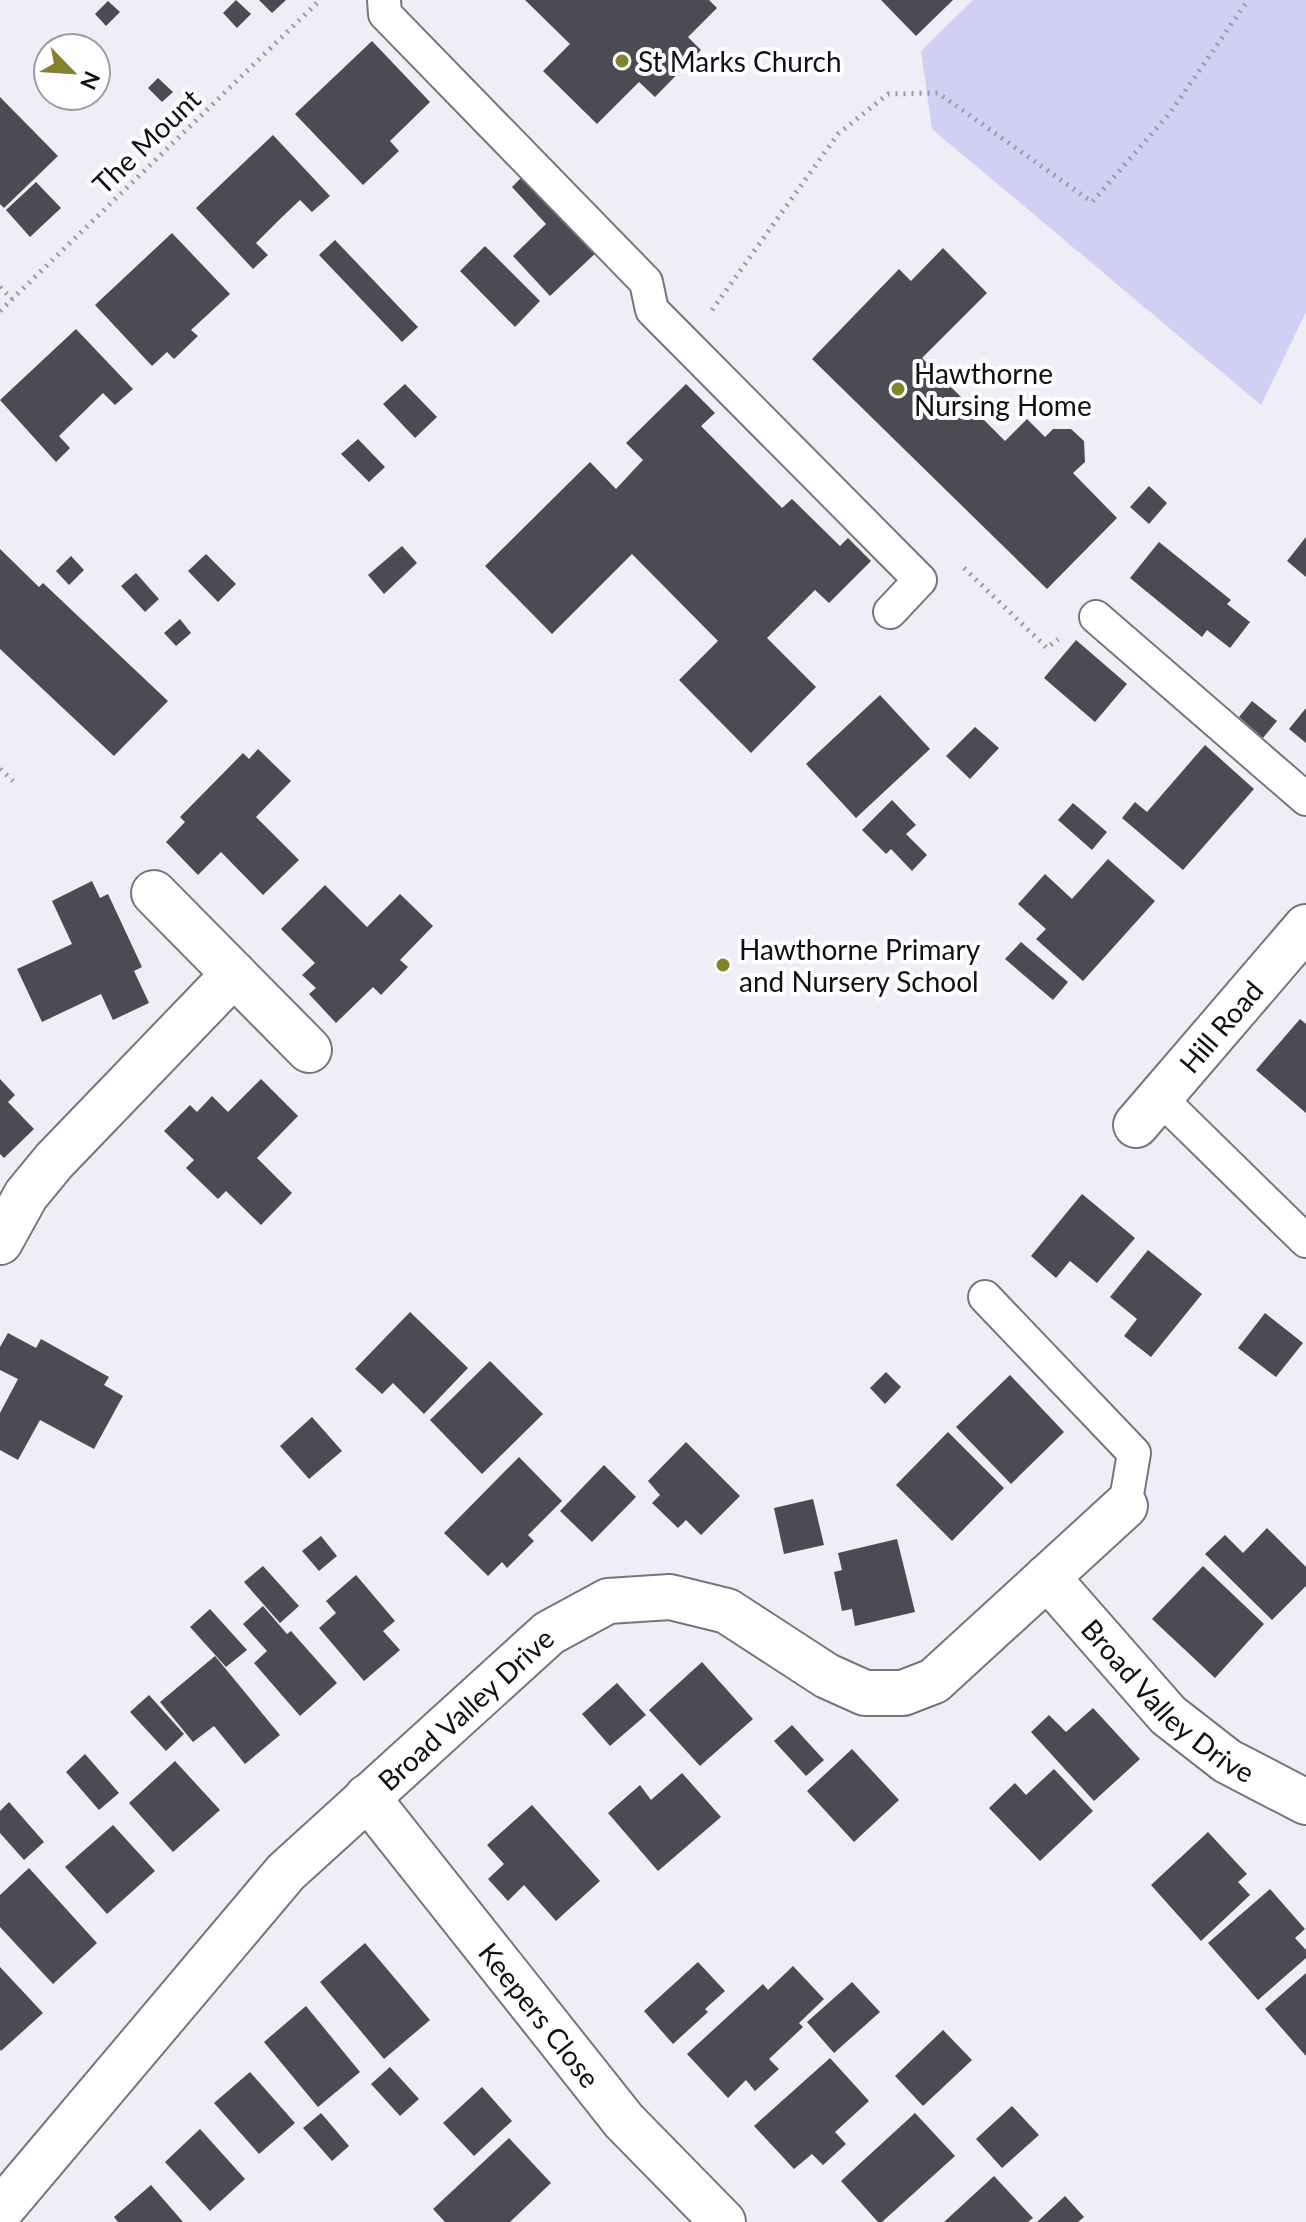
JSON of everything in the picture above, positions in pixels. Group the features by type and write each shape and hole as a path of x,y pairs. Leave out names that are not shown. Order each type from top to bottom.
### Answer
{"street":[{"path":"154,893 309,1050"},
{"name":"Hill Road","path":"1148,1111 1306,927"},
{"path":"0,1242 26,1195 54,1161 234,974"},
{"name":"Broad Valley Drive","path":"0,2211 286,1872 549,1633 608,1601 670,1597 727,1611 827,1676 865,1693 903,1693 934,1681 1125,1506"},
{"name":"Broad Valley Drive","path":"1047,1577 1168,1715 1227,1761 1306,1802"},
{"name":"Keepers Close","path":"367,1797 624,2121 723,2222"}],"lane":[{"path":"384,0 385,14 646,282 652,310 920,580 890,612"},
{"path":"1096,617 1306,799"},
{"path":"1148,1111 1306,1241"},
{"path":"985,1297 1134,1453 1125,1506"}],"path":[{"name":"The Mount","path":"0,311 320,0"},
{"path":"707,317 838,134 888,94 938,93 1092,202 1170,113 1248,0"},
{"path":"0,287 12,299"},
{"path":"0,769 13,781"}],"shaded area":[{"path":"973,0 1306,0 1306,312 1261,405 932,129 921,51"}],"building":[{"path":"236,0 251,14 237,28 223,13"},
{"path":"259,0 286,0 272,13"},
{"name":"St Marks Church","path":"525,0 709,0 717,8 688,37 701,50 655,97 639,82 597,124 543,71 570,44"},
{"path":"881,0 953,0 916,36"},
{"path":"108,1 120,12 106,26 95,14"},
{"path":"372,41 430,102 390,141 399,151 363,185 295,114"},
{"path":"158,78 173,92 162,102 148,88"},
{"path":"0,97 58,156 4,208 0,204"},
{"path":"273,135 330,196 312,212 300,200 256,243 268,255 253,269 196,208"},
{"path":"528,171 600,249 550,296 513,256 546,224 512,187"},
{"path":"36,182 61,208 30,237 6,210"},
{"path":"172,233 230,294 191,330 198,336 174,359 167,352 152,366 95,305"},
{"path":"335,240 418,327 402,342 319,255"},
{"path":"485,246 540,301 515,327 460,271"},
{"name":"Hawthorne Nursing Home","path":"943,248 987,293 922,358 1005,441 1027,419 1045,437 1053,429 1071,429 1084,441 1085,462 1073,473 1117,518 1047,589 812,359 899,269 911,281"},
{"path":"76,329 133,389 115,405 103,393 59,436 70,448 56,462 0,400"},
{"path":"405,384 437,417 415,438 383,404"},
{"path":"686,384 715,413 701,426 782,508 792,499 840,546 848,538 871,561 829,603 815,590 767,638 816,687 751,753 679,680 718,641 632,554 552,634 485,566 590,462 616,489 643,460 626,443"},
{"path":"358,439 385,467 369,482 341,454"},
{"path":"1149,486 1167,503 1149,524 1130,507"},
{"path":"1306,537 1306,577 1287,561"},
{"path":"1159,542 1231,600 1227,604 1250,622 1230,648 1207,630 1202,637 1130,578"},
{"path":"402,546 417,563 384,594 368,575"},
{"path":"0,549 39,587 43,583 168,701 114,756 0,649"},
{"path":"206,554 236,584 218,602 188,571"},
{"path":"71,556 84,570 69,585 56,571"},
{"path":"136,573 159,599 145,612 121,586"},
{"path":"180,619 191,633 176,646 164,633"},
{"path":"1076,640 1127,684 1095,722 1044,678"},
{"path":"880,695 930,749 856,818 806,764"},
{"path":"1252,701 1277,721 1263,738 1239,717"},
{"path":"1306,708 1306,743 1289,729"},
{"path":"975,727 999,748 970,779 946,756"},
{"path":"1205,745 1254,789 1183,870 1122,818 1135,802 1147,812"},
{"path":"258,749 291,781 256,817 299,860 263,895 221,852 198,875 166,842 185,822 180,817 243,753 249,759"},
{"path":"892,800 916,825 906,834 927,855 912,871 891,849 886,854 862,830"},
{"path":"1073,803 1107,832 1092,850 1058,820"},
{"path":"1108,859 1155,901 1083,981 1036,939 1046,929 1018,904 1045,874 1072,899"},
{"path":"92,881 100,898 108,894 142,967 134,971 149,1003 113,1020 101,994 42,1022 17,969 72,944 52,901"},
{"path":"325,885 367,927 400,894 433,926 400,960 408,967 381,995 373,987 336,1023 309,994 316,988 302,975 315,963 281,929"},
{"path":"1021,942 1068,982 1053,1000 1005,959"},
{"path":"1300,1019 1306,1024 1306,1113 1256,1070"},
{"path":"0,1079 15,1095 8,1102 34,1129 4,1158 0,1154"},
{"path":"261,1079 298,1116 257,1158 292,1193 261,1225 226,1191 218,1199 186,1168 194,1160 164,1131 190,1105 197,1112 212,1096 228,1112"},
{"path":"1082,1194 1135,1238 1097,1283 1070,1261 1056,1278 1031,1256"},
{"path":"1148,1250 1202,1294 1151,1357 1124,1336 1137,1319 1110,1297"},
{"path":"410,1312 468,1368 424,1414 393,1383 382,1394 355,1369"},
{"path":"1265,1313 1303,1343 1276,1377 1238,1348"},
{"path":"8,1333 36,1348 41,1339 109,1377 104,1385 123,1396 94,1449 40,1420 18,1460 0,1450 0,1413 18,1379 0,1370 0,1347"},
{"path":"490,1361 543,1414 482,1474 430,1420"},
{"path":"886,1372 901,1387 885,1404 870,1388"},
{"path":"1010,1375 1064,1432 1011,1484 956,1427"},
{"path":"312,1417 342,1451 309,1479 280,1446"},
{"path":"948,1432 1004,1488 952,1541 896,1485"},
{"path":"686,1442 740,1496 701,1535 686,1520 678,1528 652,1503 660,1495 648,1481"},
{"path":"519,1457 562,1501 528,1535 534,1541 507,1568 502,1562 488,1576 444,1533"},
{"path":"604,1465 636,1497 592,1542 560,1511"},
{"path":"813,1499 824,1545 784,1554 774,1508"},
{"path":"1267,1528 1306,1567 1306,1586 1272,1620 1205,1554 1225,1535 1243,1553"},
{"path":"321,1536 337,1556 319,1571 302,1551"},
{"path":"897,1539 915,1612 855,1626 852,1609 842,1611 834,1572 842,1570 838,1553"},
{"path":"263,1566 299,1606 280,1623 244,1582"},
{"path":"1203,1566 1264,1624 1215,1678 1152,1619"},
{"path":"356,1575 395,1621 383,1631 400,1650 364,1681 319,1628 336,1613 326,1601"},
{"path":"263,1606 287,1634 291,1631 337,1683 300,1716 254,1663 267,1651 243,1624"},
{"path":"210,1609 247,1650 226,1667 190,1627"},
{"path":"215,1656 280,1735 245,1764 214,1726 193,1742 160,1702"},
{"path":"702,1662 753,1719 700,1766 649,1710"},
{"path":"617,1683 646,1715 610,1746 582,1714"},
{"path":"149,1695 184,1734 166,1751 130,1712"},
{"path":"1093,1708 1140,1759 1094,1801 1031,1732 1049,1715 1066,1732"},
{"path":"792,1725 824,1760 806,1776 774,1741"},
{"path":"852,1749 899,1800 854,1842 807,1791"},
{"path":"85,1754 119,1793 99,1810 66,1772"},
{"path":"175,1761 220,1810 173,1852 129,1803"},
{"path":"1054,1769 1093,1811 1040,1861 989,1808 1015,1783 1026,1795"},
{"path":"682,1773 721,1817 658,1871 608,1813 640,1785 651,1800"},
{"path":"9,1802 44,1842 24,1860 0,1833 0,1811"},
{"path":"532,1805 600,1881 556,1921 524,1885 508,1901 488,1879 504,1864 487,1845"},
{"path":"113,1825 155,1871 107,1914 65,1867"},
{"path":"1208,1832 1247,1874 1238,1882 1250,1895 1201,1941 1151,1885"},
{"path":"29,1868 97,1943 53,1984 0,1927 0,1895"},
{"path":"1270,1889 1305,1929 1295,1938 1306,1950 1306,1958 1258,2000 1208,1943"},
{"path":"365,1943 430,2020 384,2059 320,1982"},
{"path":"698,1962 725,1991 705,2009 708,2012 673,2044 644,2011"},
{"path":"793,1966 824,1999 799,2023 803,2027 769,2059 779,2069 755,2091 746,2080 728,2098 687,2054 763,1984 768,1990"},
{"path":"0,1967 43,2013 1,2051 0,2049"},
{"path":"1306,1973 1306,2056 1265,2009"},
{"path":"852,1982 880,2012 834,2053 807,2022"},
{"path":"306,2006 360,2072 318,2107 264,2042"},
{"path":"943,2030 972,2060 923,2106 895,2076"},
{"path":"830,2058 869,2101 835,2132 846,2144 823,2165 812,2154 794,2169 754,2126"},
{"path":"390,2067 419,2099 400,2116 371,2084"},
{"path":"250,2072 295,2123 259,2154 214,2103"},
{"path":"482,2087 512,2121 474,2156 443,2123"},
{"path":"1012,2106 1039,2135 1002,2168 976,2139"},
{"path":"321,2113 349,2146 332,2161 303,2128"},
{"path":"915,2113 955,2156 882,2222 878,2222 841,2181"},
{"path":"200,2129 245,2179 210,2211 165,2162"},
{"path":"509,2138 551,2183 510,2222 445,2222 433,2209"},
{"path":"994,2176 1033,2218 1028,2222 944,2222"},
{"path":"151,2185 183,2222 118,2222 114,2217"},
{"path":"1065,2196 1084,2217 1078,2222 1037,2222"}],"place":[{"name":"St Marks Church","path":"622,61"},
{"name":"Hawthorne Nursing Home","path":"898,389"},
{"name":"Hawthorne Primary and Nursery School","path":"723,965"}]}
